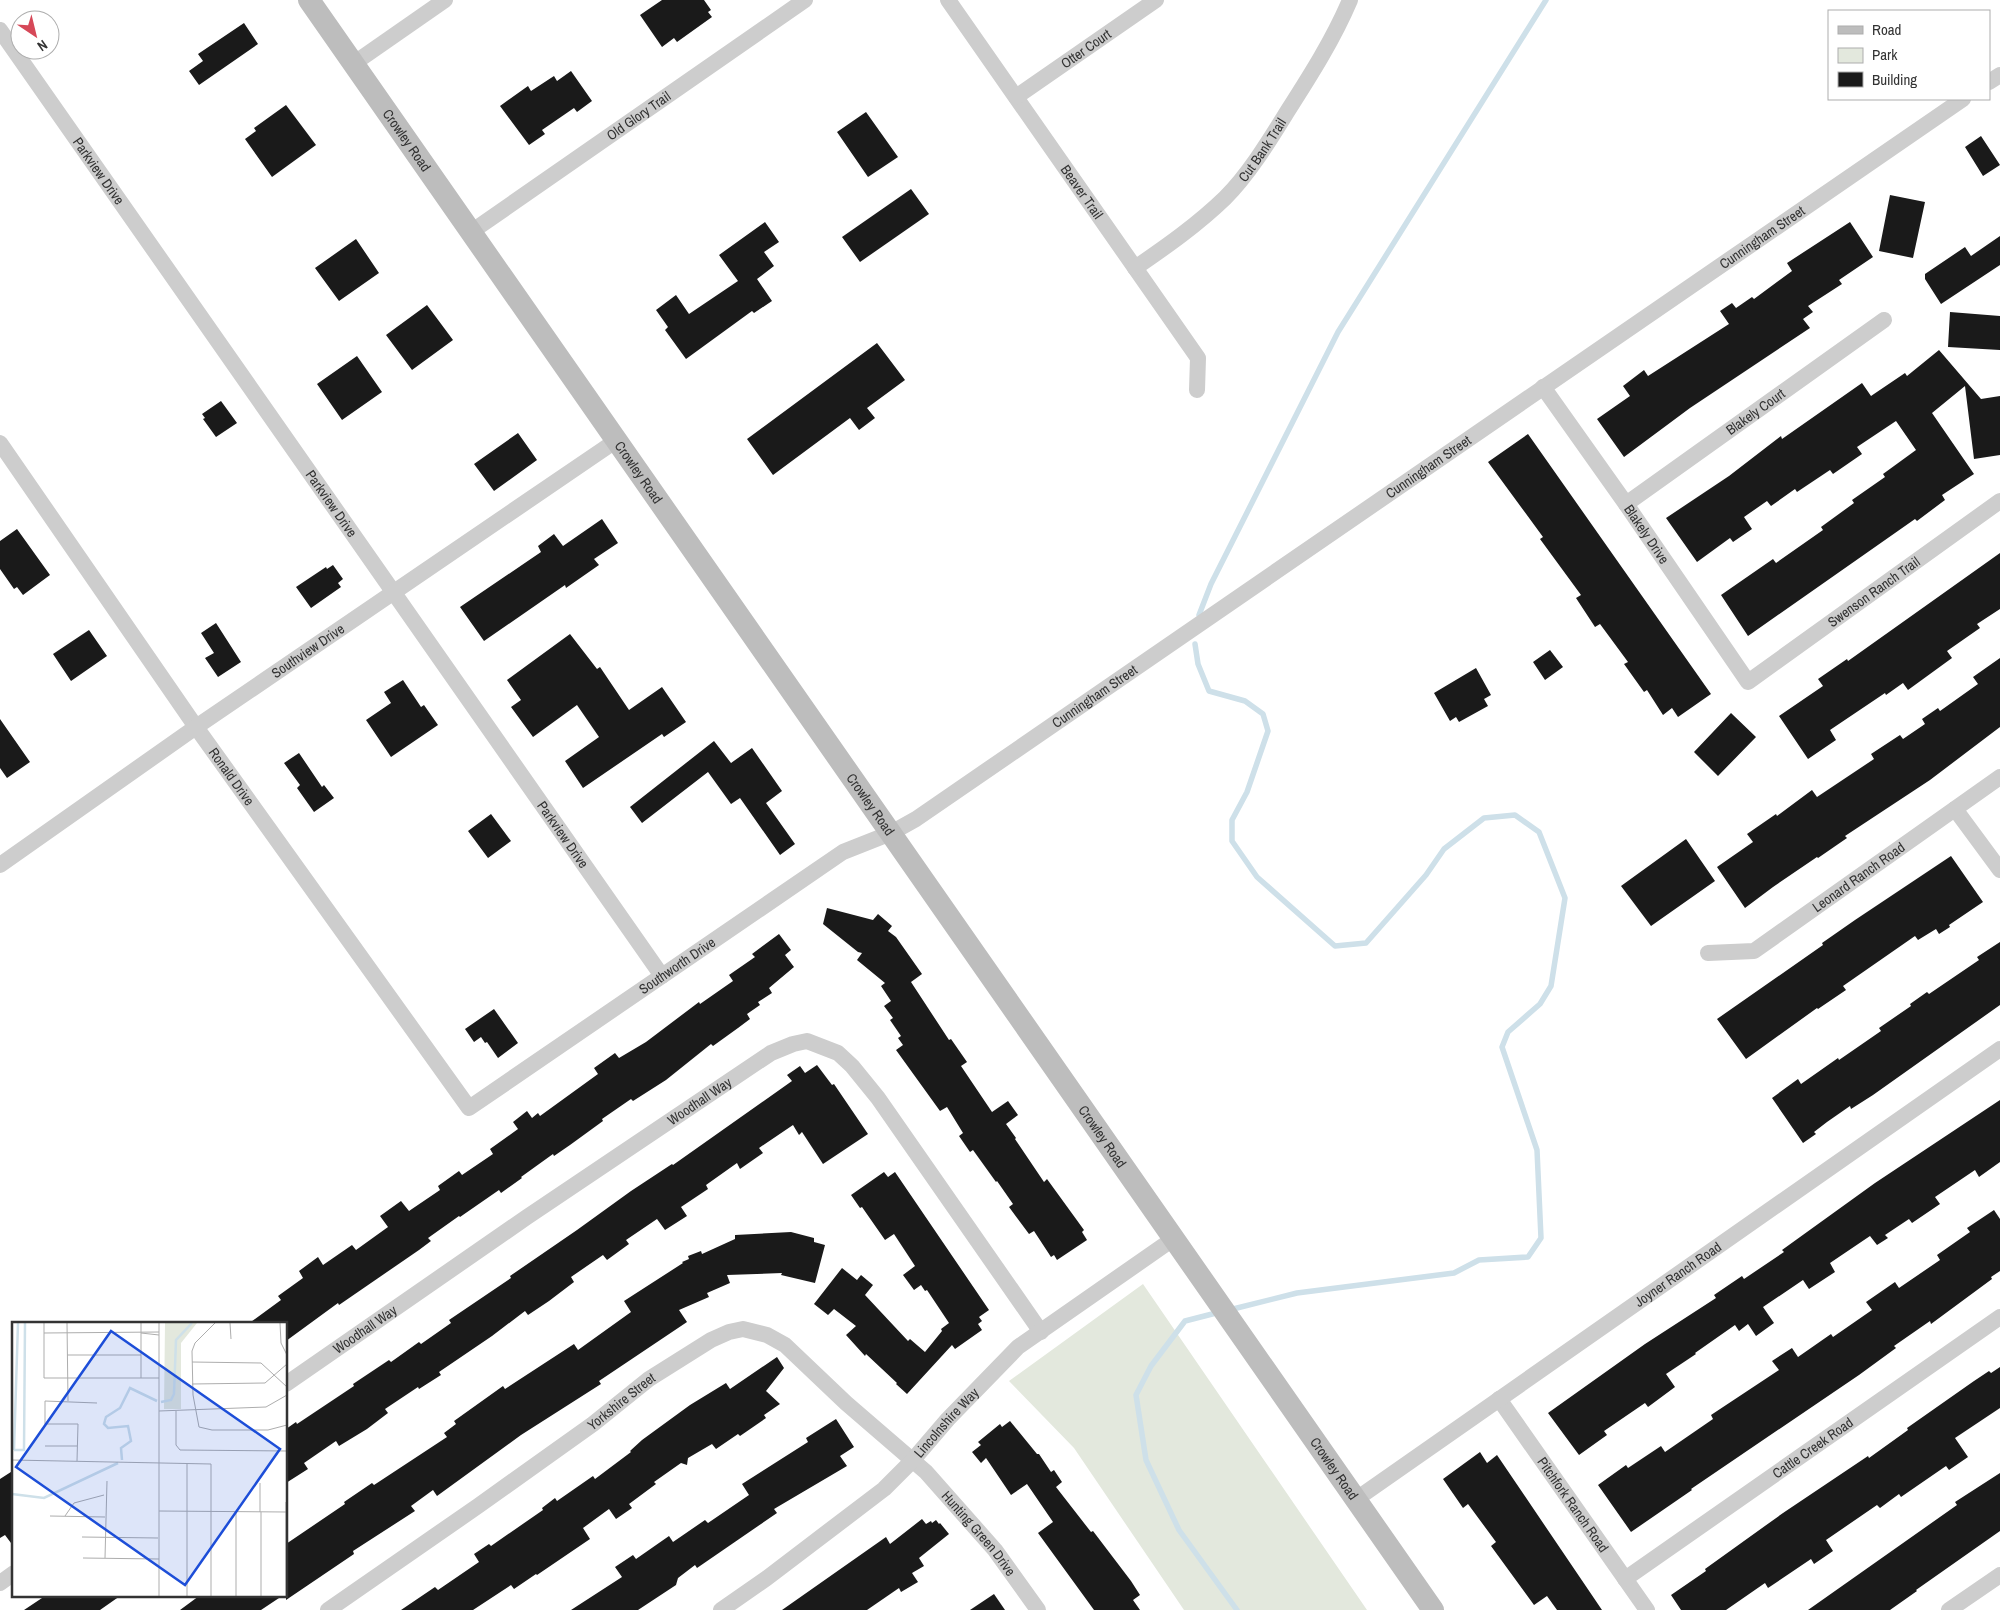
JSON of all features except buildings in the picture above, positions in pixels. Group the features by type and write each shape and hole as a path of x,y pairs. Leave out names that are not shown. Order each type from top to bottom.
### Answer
{"main road":[{"name":"Crowley Road","path":"309,0 1433,1610"}],"street":[{"path":"353,64 445,0"},
{"name":"Old Glory Trail","path":"471,232 805,0"},
{"name":"Beaver Trail","path":"948,0 1198,358 1197,390"},
{"name":"Otter Court","path":"1016,97 1156,0"},
{"name":"Cut Bank Trail","path":"1135,268 1192,229 1226,197 1265,148 1313,72 1338,30 1350,0"},
{"name":"Parkview Drive","path":"0,30 662,976"},
{"name":"Cunningham Street","path":"891,833 916,819 1962,100"},
{"name":"Blakely Court","path":"1626,504 1884,320"},
{"name":"Blakely Drive","path":"1544,387 1748,682"},
{"name":"Southview Drive","path":"0,864 196,727 617,440"},
{"name":"Ronald Drive","path":"0,443 196,727 468,1108"},
{"name":"Swenson Ranch Trail","path":"1748,682 2000,501"},
{"name":"Leonard Ranch Road","path":"1708,953 1754,951 2000,777"},
{"path":"1955,809 2000,870"},
{"name":"Southworth Drive","path":"468,1108 843,852 891,833"},
{"name":"Woodhall Way","path":"288,1383 771,1053 793,1044 807,1041 838,1053 852,1066 878,1098 1040,1332"},
{"name":"Joyner Ranch Road","path":"1356,1500 2000,1049"},
{"name":"Lincolnshire Way","path":"721,1610 767,1578 884,1489 912,1461 948,1418 1018,1347 1173,1239"},
{"name":"Cattle Creek Road","path":"1625,1579 2000,1317"},
{"name":"Yorkshire Street","path":"328,1610 593,1424 649,1379 711,1340 729,1332 743,1330 767,1335 785,1345 846,1403 912,1461"},
{"name":"Pitchfork Ranch Road","path":"1499,1399 1647,1610"},
{"name":"Hunting Green Drive","path":"912,1461 926,1472 995,1550 1038,1610"},
{"path":"0,1583 12,1574"},
{"path":"1949,1610 2000,1575"}],"green space":[{"path":"1143,1284 1367,1610 1184,1610 1074,1448 1009,1381"}],"waterway":[{"path":"1199,615 1211,584 1338,332 1546,0"},
{"path":"1195,644 1198,664 1209,691 1245,701 1263,714 1268,731 1247,792 1232,820 1232,841 1257,877 1335,946 1366,943 1426,875 1444,849 1484,818 1515,815 1539,832 1565,898 1551,986 1540,1004 1508,1032 1502,1047 1537,1150 1541,1238 1528,1257 1479,1260 1454,1273 1297,1293 1229,1310"},
{"path":"1220,1312 1185,1321 1151,1366 1136,1395 1146,1460 1179,1530 1237,1610"}]}
